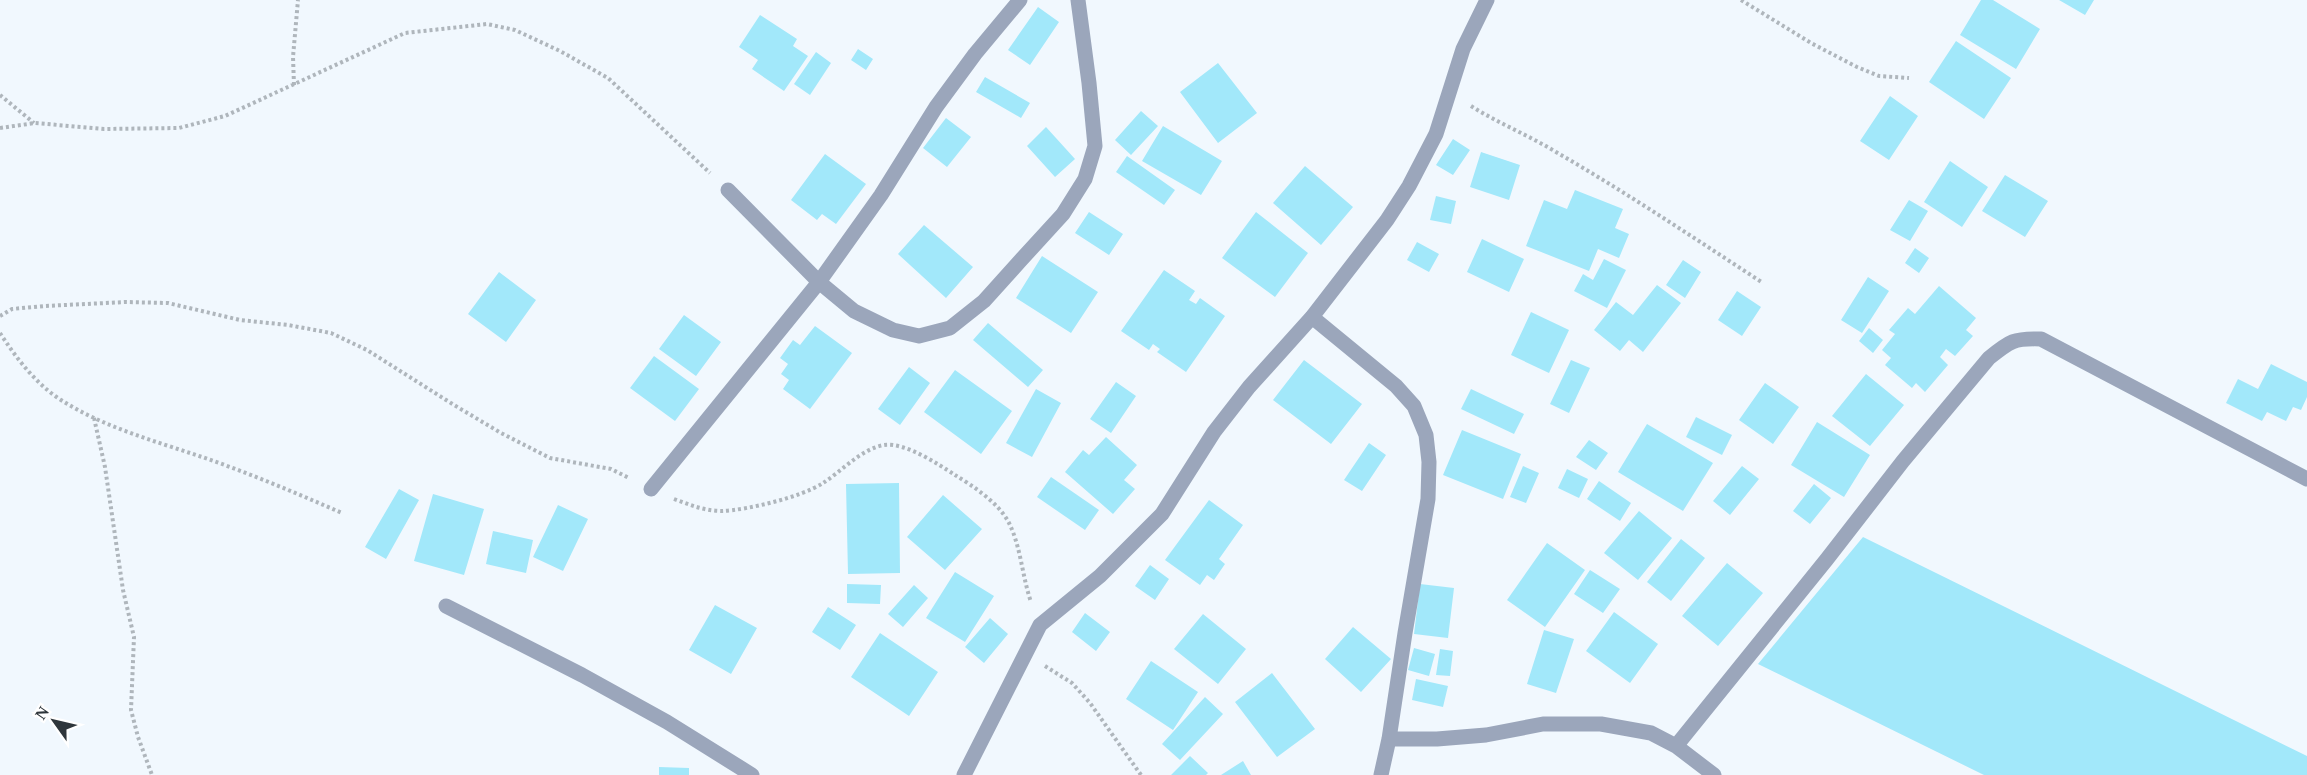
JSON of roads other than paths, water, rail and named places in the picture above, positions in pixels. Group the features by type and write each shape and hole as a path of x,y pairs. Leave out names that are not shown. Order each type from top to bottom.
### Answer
{"street":[{"path":"651,489 819,282 881,195 936,107 975,54 1020,0"},
{"path":"728,190 819,282 854,311 892,330 919,336 950,328 991,293 1063,214 1085,179 1095,146 1078,0"},
{"path":"964,775 1040,625 1100,576 1162,514 1214,432 1249,387 1312,317 1387,220 1409,186 1436,134 1463,49 1487,0"},
{"path":"1312,317 1396,386 1414,406 1426,435 1429,462 1428,499 1389,739 1381,775"},
{"path":"1676,746 1903,461 1989,358 2004,345 2019,338 2041,339 2307,479"},
{"path":"446,606 648,711 752,775"},
{"path":"1389,739 1437,739 1486,735 1543,724 1601,723 1651,733 1676,746 1714,775"}]}
